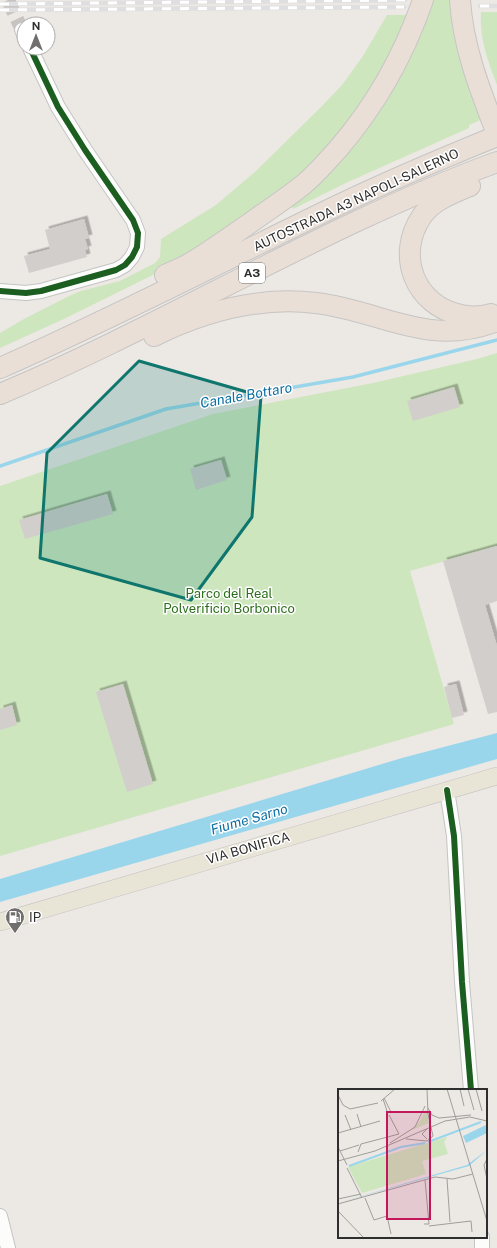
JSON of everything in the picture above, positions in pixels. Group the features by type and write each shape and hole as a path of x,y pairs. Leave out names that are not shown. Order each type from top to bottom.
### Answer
{"highway":[{"path":"31,355 97,312 192,262 236,233 304,184 324,165 350,135 370,108 388,80 403,50 416,21 423,0"},
{"path":"460,0 461,18 468,50 478,83 493,112"},
{"path":"469,0 477,48 493,112 497,135"},
{"name":"AUTOSTRADA A3 NAPOLI-SALERNO","path":"0,368 31,355 323,213 497,135"},
{"name":"AUTOSTRADA A3 NAPOLI-SALERNO","path":"5,392 100,348 360,220 443,183 497,162"},
{"path":"497,174 451,194 435,204 422,215 414,230 410,248 410,266 416,282 426,297 437,306 452,313 469,317 486,316 497,313"},
{"path":"5,392 82,369 110,358 191,320 240,305 291,301 316,303 356,311 401,325 434,331 467,330 486,326 497,321"}],"main road":[{"name":"VIA BONIFICA","path":"0,922 497,776"}],"street":[{"path":"0,291 26,293 42,291 107,274 125,265 132,257 136,247 138,233 133,220 85,150 58,107 34,56"},
{"path":"446,790 454,836 462,982 471,1089"},
{"path":"0,1216 8,1248"}],"highlighted area":[{"path":"139,361 261,396 252,517 191,600 40,558 47,453"}],"green space":[{"path":"431,0 456,0 485,118 469,125 469,128 348,182 293,209 290,203 316,182"},
{"path":"481,12 497,12 497,85 487,58 481,31"},
{"path":"387,15 406,15 406,21 410,21 353,120 307,171 173,265 66,318 0,348 0,333 24,319 71,295 120,281 155,263 160,257 161,239 216,205 256,171 342,85 363,56"},
{"name":"Parco del Real Polverificio Borbonico","path":"497,353 497,546 410,571 454,724 0,856 0,486 213,414 373,383"}],"water":[{"name":"Fiume Sarno","path":"497,733 497,759 0,902 0,879 402,758"}],"building":[{"path":"84,219 89,238 85,239 88,249 85,250 87,257 29,273 24,256 50,249 45,230"},
{"path":"454,387 460,407 413,421 407,401"},
{"path":"221,460 227,480 196,490 190,469"},
{"path":"107,494 113,514 25,539 19,520"},
{"path":"497,546 497,601 485,605 497,646 497,712 488,714 443,561"},
{"path":"123,684 153,784 127,792 96,692"},
{"path":"456,684 464,715 452,718 444,687"},
{"path":"12,705 17,725 0,730 0,709"}],"waterway":[{"name":"Canale Bottaro","path":"0,466 166,409 353,377 497,340"}],"tunnel":[{"path":"8,0 16,17"}],"railway":[{"path":"0,4 405,0"},
{"path":"480,6 497,6"},
{"path":"0,10 404,7"}],"cycle path":[{"path":"0,291 26,293 41,291 116,270 125,265 132,257 137,247 138,233 133,220 85,150 58,107 34,56"},
{"path":"447,790 454,836 462,982 471,1089"}],"place":[{"name":"IP","path":"15,934"}]}
